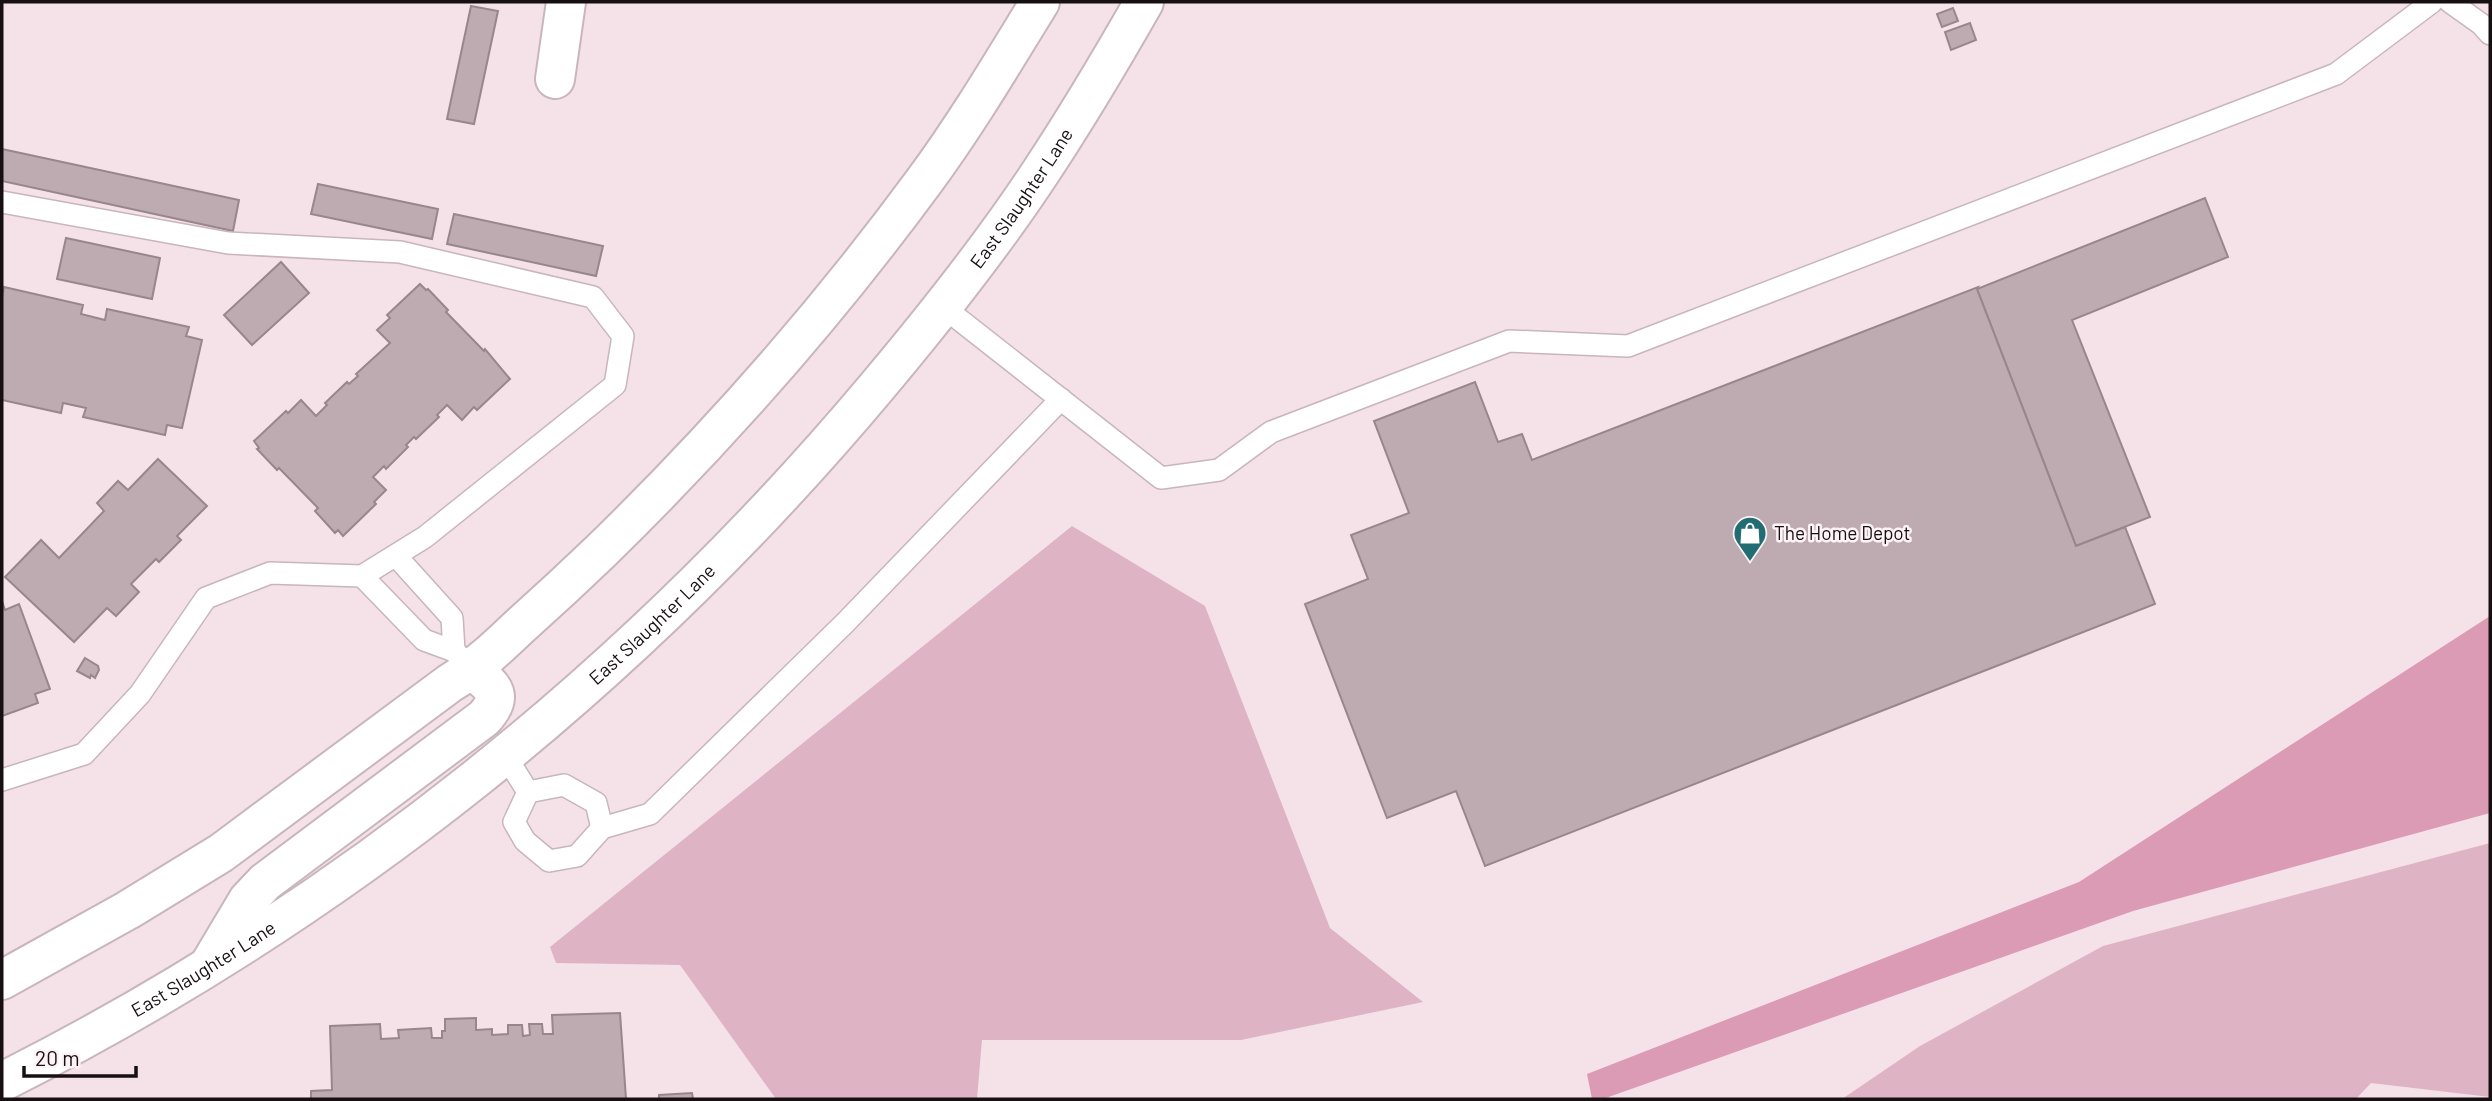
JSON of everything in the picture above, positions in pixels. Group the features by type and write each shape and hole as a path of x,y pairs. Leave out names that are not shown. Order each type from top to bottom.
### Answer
{"main road":[{"path":"555,79 566,2"},
{"path":"2,980 117,916 221,853 450,683 463,660 572,579 713,437 799,338 927,178 1040,2"},
{"name":"East Slaughter Lane","path":"2,1082 138,1010 298,910 438,809 577,695 643,636 724,556 809,465 943,306 1039,175 1091,94 1144,2"},
{"path":"208,967 248,900 265,882 484,718 494,707 496,695 491,686 463,660"}],"lane":[{"path":"943,306 1161,478 1219,470 1270,432 1509,341 1628,346 2336,74 2432,2"},
{"path":"2450,2 2481,24 2490,34"},
{"path":"2,202 228,243 400,252 593,297 623,336 615,385 425,537 362,576 270,573 206,598 141,694 84,754 2,779"},
{"path":"528,792 514,822 525,842 549,861 577,856 602,828 650,814 845,624 1062,399"},
{"path":"396,556 452,618 463,660"},
{"path":"362,576 424,640 463,660"},
{"path":"505,754 528,792"},
{"path":"528,792 564,785 596,803 602,828"}],"shaded area":[{"path":"1072,526 1205,606 1330,928 1423,1002 1241,1040 982,1040 977,1099 776,1099 680,965 556,963 550,947"},
{"path":"2490,616 2490,813 2133,911 1603,1099 1592,1099 1587,1074 2079,882"},
{"path":"2490,843 2490,1097 2371,1083 2356,1099 1842,1099 1920,1046 2103,946"}],"building":[{"path":"471,6 498,11 474,124 447,119"},
{"path":"1953,8 1958,21 1942,27 1937,14"},
{"path":"1970,23 1976,40 1951,50 1945,32"},
{"path":"2,149 239,200 233,231 2,181"},
{"path":"318,184 438,209 432,239 311,214"},
{"path":"2205,198 2228,257 2072,320 2150,517 2076,546 1977,289"},
{"path":"454,214 603,246 596,276 447,244"},
{"path":"66,238 160,258 152,299 57,279"},
{"path":"281,262 309,293 252,345 224,315"},
{"path":"420,284 428,289 484,351 485,349 510,379 477,410 474,407 462,420 447,405 437,415 439,417 416,439 414,437 386,469 384,466 373,477 386,490 374,502 376,504 343,536 338,530 335,533 315,511 318,508 279,468 277,470 257,449 259,448 254,441 301,400 316,416 327,405 325,403 347,382 349,384 358,376 356,374 390,343 377,330 390,318 387,315"},
{"path":"4,287 83,305 81,314 105,320 107,309 189,327 186,336 202,340 182,428 167,425 165,435 83,417 86,408 63,403 61,413 2,400"},
{"name":"The Home Depot","path":"1978,287 2076,546 2125,527 2155,604 1485,866 1456,791 1387,818 1305,604 1368,579 1351,535 1409,513 1374,421 1475,382 1498,442 1522,434 1532,460"},
{"path":"158,459 207,506 177,536 181,540 159,562 156,559 131,584 139,592 116,616 107,608 74,642 5,577 41,540 59,558 104,511 97,503 118,481 128,490"},
{"path":"2,601 5,610 19,604 50,689 35,694 38,703 2,716"},
{"path":"85,658 98,666 95,678 77,671"},
{"path":"620,1013 626,1099 311,1099 311,1091 332,1090 330,1026 380,1024 381,1039 399,1038 398,1030 431,1028 432,1038 442,1038 445,1019 476,1018 476,1030 492,1029 492,1035 508,1034 508,1025 522,1025 523,1036 530,1035 529,1024 542,1024 543,1034 553,1034 552,1015"},
{"path":"692,1093 693,1099 659,1099 659,1095"}],"place":[{"name":"The Home Depot","path":"1750,563"}]}
